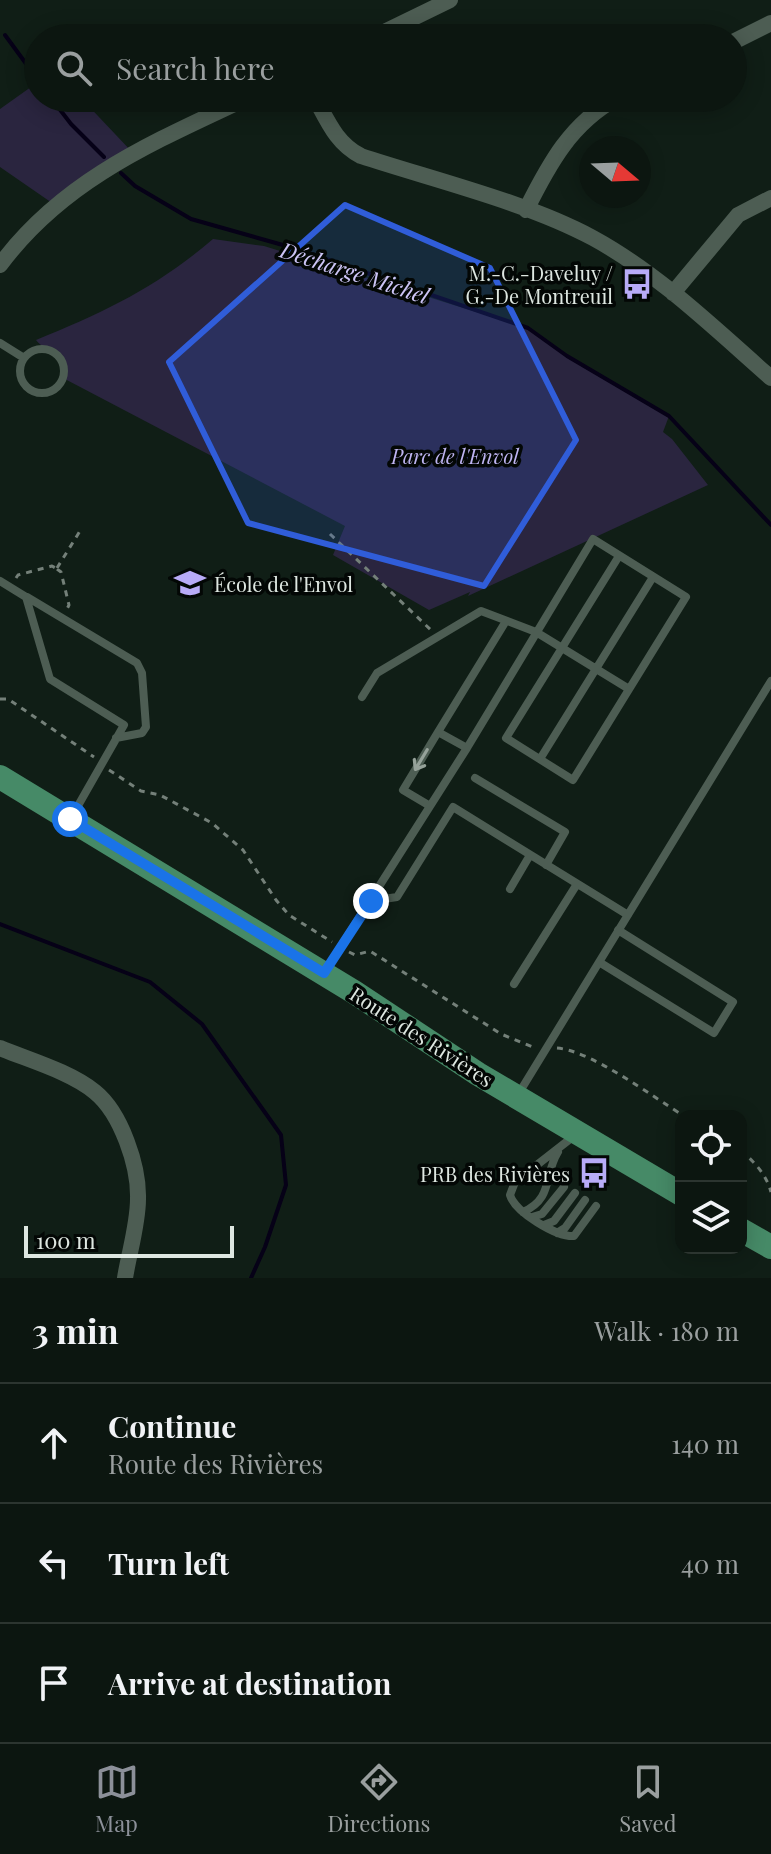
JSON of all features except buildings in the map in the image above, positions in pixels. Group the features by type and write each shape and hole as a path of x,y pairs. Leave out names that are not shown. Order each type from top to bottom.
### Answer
{"main road":[{"name":"Route des Rivières","path":"0,777 324,973 516,1097 570,1139 675,1191"},
{"path":"747,1233 771,1247"}],"street":[{"path":"401,24 450,0"},
{"path":"747,35 771,23"},
{"path":"0,265 41,216 99,173 144,146 217,112"},
{"path":"323,112 336,137 348,150 526,210 592,238 673,293 771,378"},
{"path":"526,210 549,164 567,138 596,112"},
{"path":"673,293 738,215 771,198"},
{"path":"0,1048 59,1072 96,1093 119,1123 133,1160 139,1199 125,1278"}],"lane":[{"path":"0,343 24,358"},
{"path":"36,350 54,353 64,368 61,383 48,393 36,393 28,388 20,375 24,358 36,350"},
{"path":"324,973 467,748 593,539 686,597 573,780 506,738 619,556"},
{"path":"540,759 653,577"},
{"path":"0,581 137,663 142,673 146,727 142,733 116,738"},
{"path":"26,597 50,679 124,725 70,819"},
{"path":"362,697 377,673 481,611 536,632 629,689"},
{"path":"430,806 403,790 506,621"},
{"path":"516,1097 771,681"},
{"path":"438,732 467,748"},
{"path":"475,778 565,832 546,865"},
{"path":"371,901 397,897 453,807 628,915"},
{"path":"510,889 530,855"},
{"path":"514,984 577,884"},
{"path":"599,962 714,1033 733,1002 618,930"},
{"path":"570,1139 515,1182 510,1195 513,1205 563,1237 574,1236 596,1206"},
{"path":"523,1212 544,1196 552,1162 570,1139"},
{"path":"532,1217 542,1214 564,1187"},
{"path":"544,1225 554,1221 575,1193"},
{"path":"557,1233 565,1228 585,1200"}],"path":[{"path":"57,569 80,531"},
{"path":"330,534 435,633"},
{"path":"11,588 18,575 52,566 61,572 69,605 61,618"},
{"path":"0,699 8,699 89,752 114,775 141,791 160,795 212,823 243,850 289,915 355,955 370,951 501,1034 532,1047"},
{"path":"558,1048 569,1049 596,1062 675,1110"},
{"path":"747,1156 768,1181 771,1192"}],"highlighted area":[{"path":"345,205 490,268 576,440 484,586 248,523 169,362"}],"green space":[{"path":"24,92 24,112 94,112 133,153 55,205 0,167 0,109"},
{"name":"Parc de l'Envol","path":"213,239 264,246 528,328 583,367 669,416 663,432 708,485 468,596 470,592 429,610 333,555 345,526 63,378 59,359 36,340 151,285"}],"waterway":[{"name":"Décharge Michel","path":"5,35 24,61"},
{"name":"Décharge Michel","path":"62,112 104,157"},
{"name":"Décharge Michel","path":"121,173 135,186 191,219 297,249 528,328 567,356 669,416 771,525"},
{"path":"0,924 150,982 202,1024 281,1135 286,1185 251,1278"}],"place":[{"name":"M.-C.-Daveluy / G.-De Montreuil","path":"637,284"},
{"name":"École de l'Envol","path":"190,583"},
{"name":"PRB des Rivières","path":"594,1173"}],"route":[{"path":"70,819 324,973 371,901"}]}
